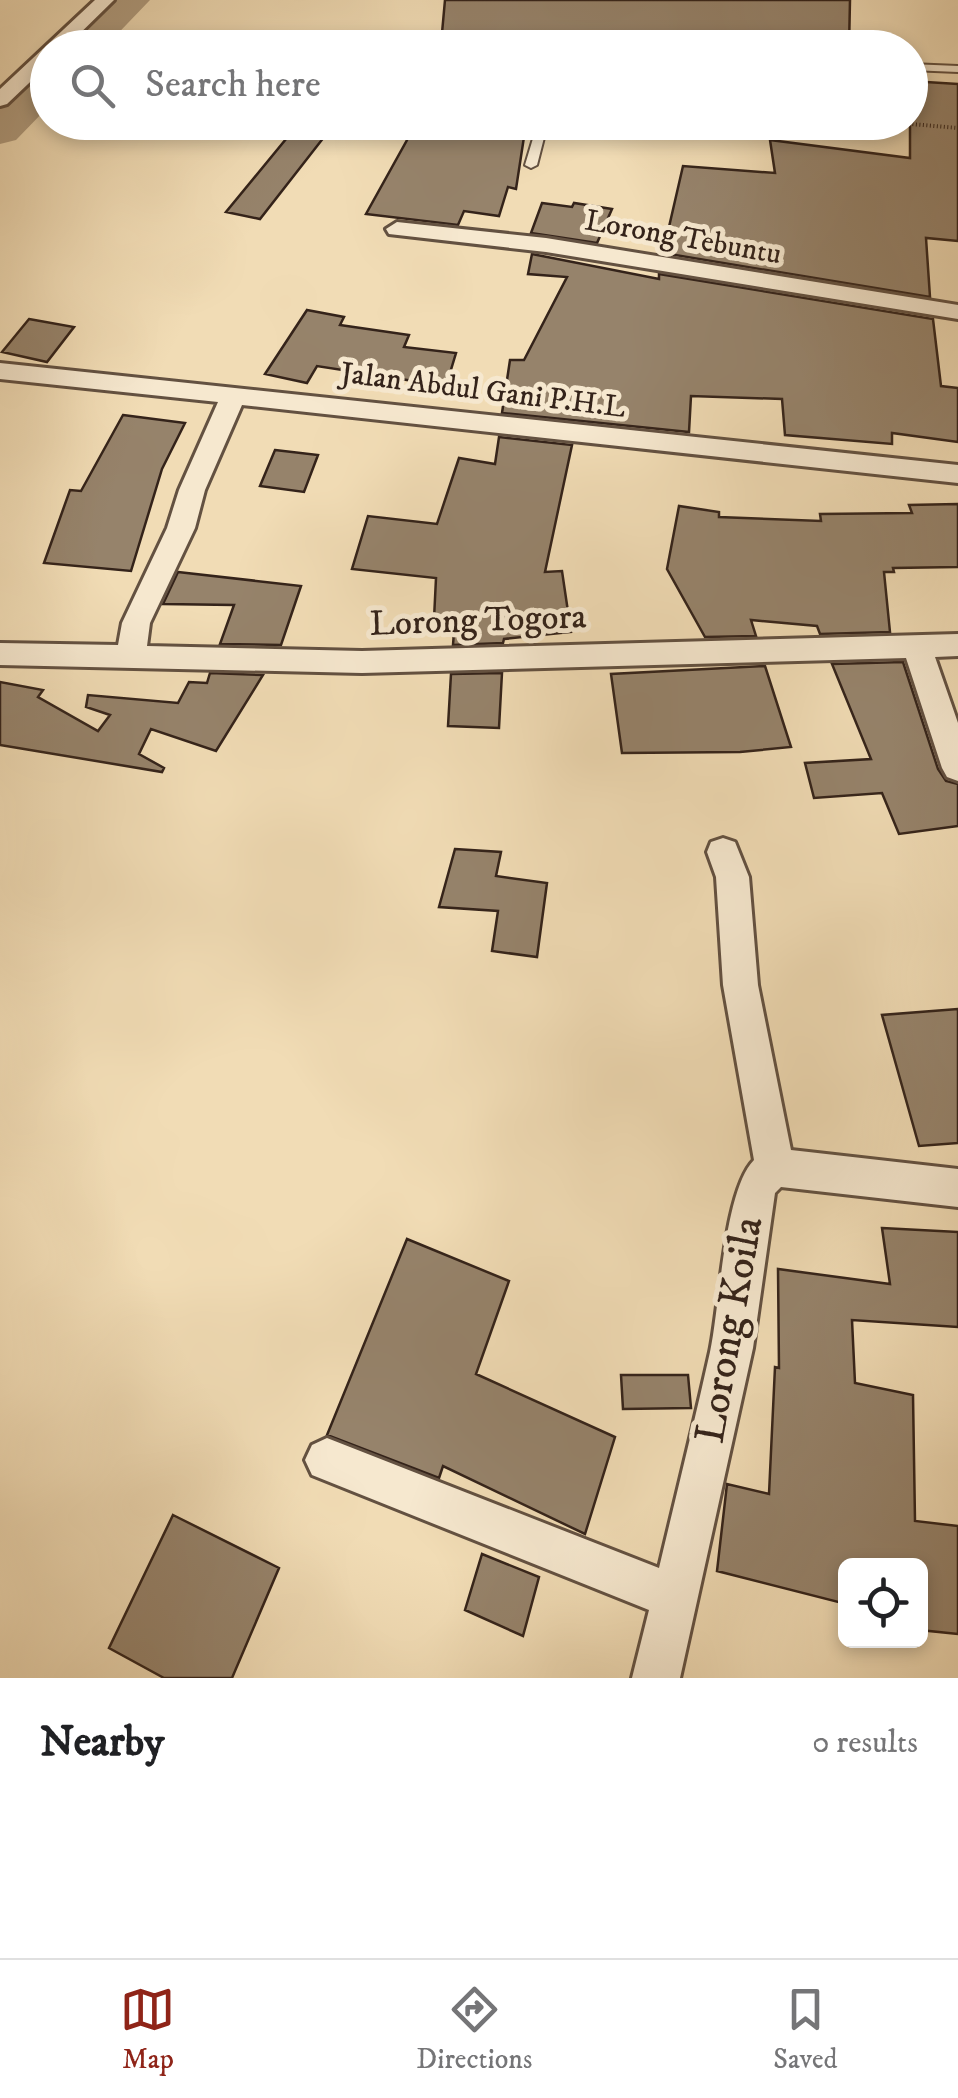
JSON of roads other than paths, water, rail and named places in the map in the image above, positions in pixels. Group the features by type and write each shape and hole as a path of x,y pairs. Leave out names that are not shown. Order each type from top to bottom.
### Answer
{"street":[{"path":"73,30 105,0"},
{"path":"0,100 30,71"},
{"name":"Lorong Tebuntu","path":"397,230 546,245 958,312"},
{"name":"Jalan Abdul Gani P.H.L","path":"0,371 958,474"},
{"path":"130,658 136,623 181,528 192,490 234,394"},
{"name":"Lorong Togora","path":"0,654 362,662 958,644"},
{"path":"916,647 958,768"},
{"path":"723,852 734,873 737,959 771,1132 774,1167 958,1188"},
{"name":"Lorong Koila","path":"656,1678 732,1348 754,1200 759,1182 774,1167"},
{"path":"328,1460 673,1597"}],"lane":[{"path":"928,68 958,69"},
{"path":"531,166 538,140"}],"waterway":[{"path":"99,30 130,0"},
{"path":"0,131 30,100"}]}
